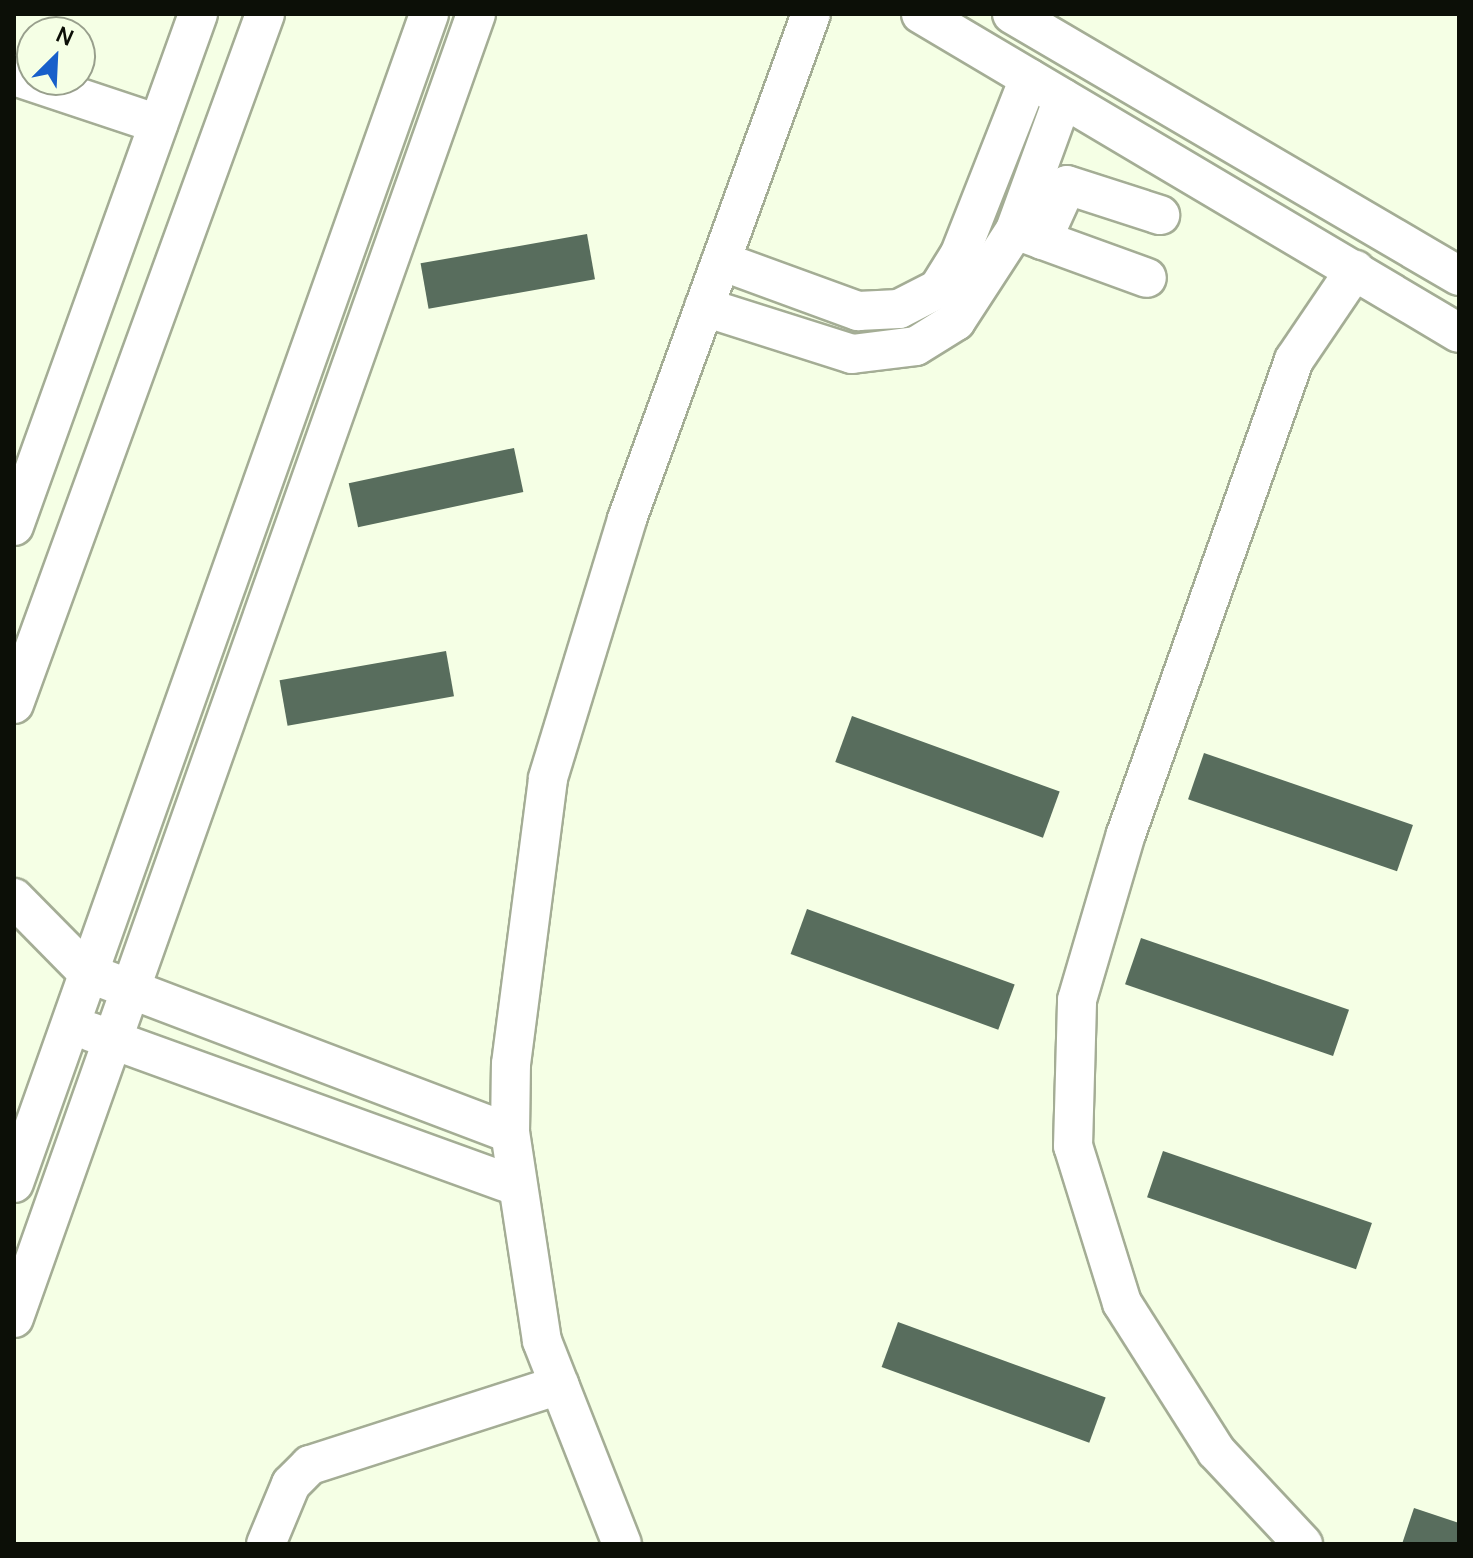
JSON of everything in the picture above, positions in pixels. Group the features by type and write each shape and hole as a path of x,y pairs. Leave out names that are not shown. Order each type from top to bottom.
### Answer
{"lane":[{"path":"14,523 198,14"},
{"path":"14,704 265,14"},
{"path":"14,1183 429,14"},
{"path":"14,1318 476,14"},
{"path":"622,1544 542,1341 510,1133 511,1064 548,778 627,519 811,14"},
{"path":"921,14 1459,333"},
{"path":"1012,14 1459,276"},
{"path":"14,76 158,124"},
{"path":"721,261 858,311 899,309 938,289 959,256 1029,78"},
{"path":"1028,235 1063,98"},
{"path":"704,307 852,354 916,346 956,321 1067,185 1160,215"},
{"path":"1028,235 1147,278"},
{"path":"1303,1544 1216,1451 1122,1303 1073,1146 1077,1000 1126,834 1294,360 1355,270"},
{"path":"14,898 88,973 130,992 510,1133"},
{"path":"70,1024 517,1186"},
{"path":"266,1544 291,1484 310,1465 559,1385"}],"building":[{"path":"587,234 595,279 429,309 421,263"},
{"path":"514,448 523,492 358,527 349,483"},
{"path":"446,651 454,696 288,726 280,680"},
{"path":"852,716 1060,792 1043,838 835,762"},
{"path":"1204,753 1413,825 1397,871 1188,799"},
{"path":"807,909 1015,985 998,1030 791,954"},
{"path":"1141,938 1349,1010 1333,1056 1125,984"},
{"path":"1163,1151 1372,1223 1356,1269 1147,1197"},
{"path":"898,1322 1106,1398 1089,1443 882,1367"},
{"path":"1414,1508 1459,1523 1459,1544 1402,1544"}]}
